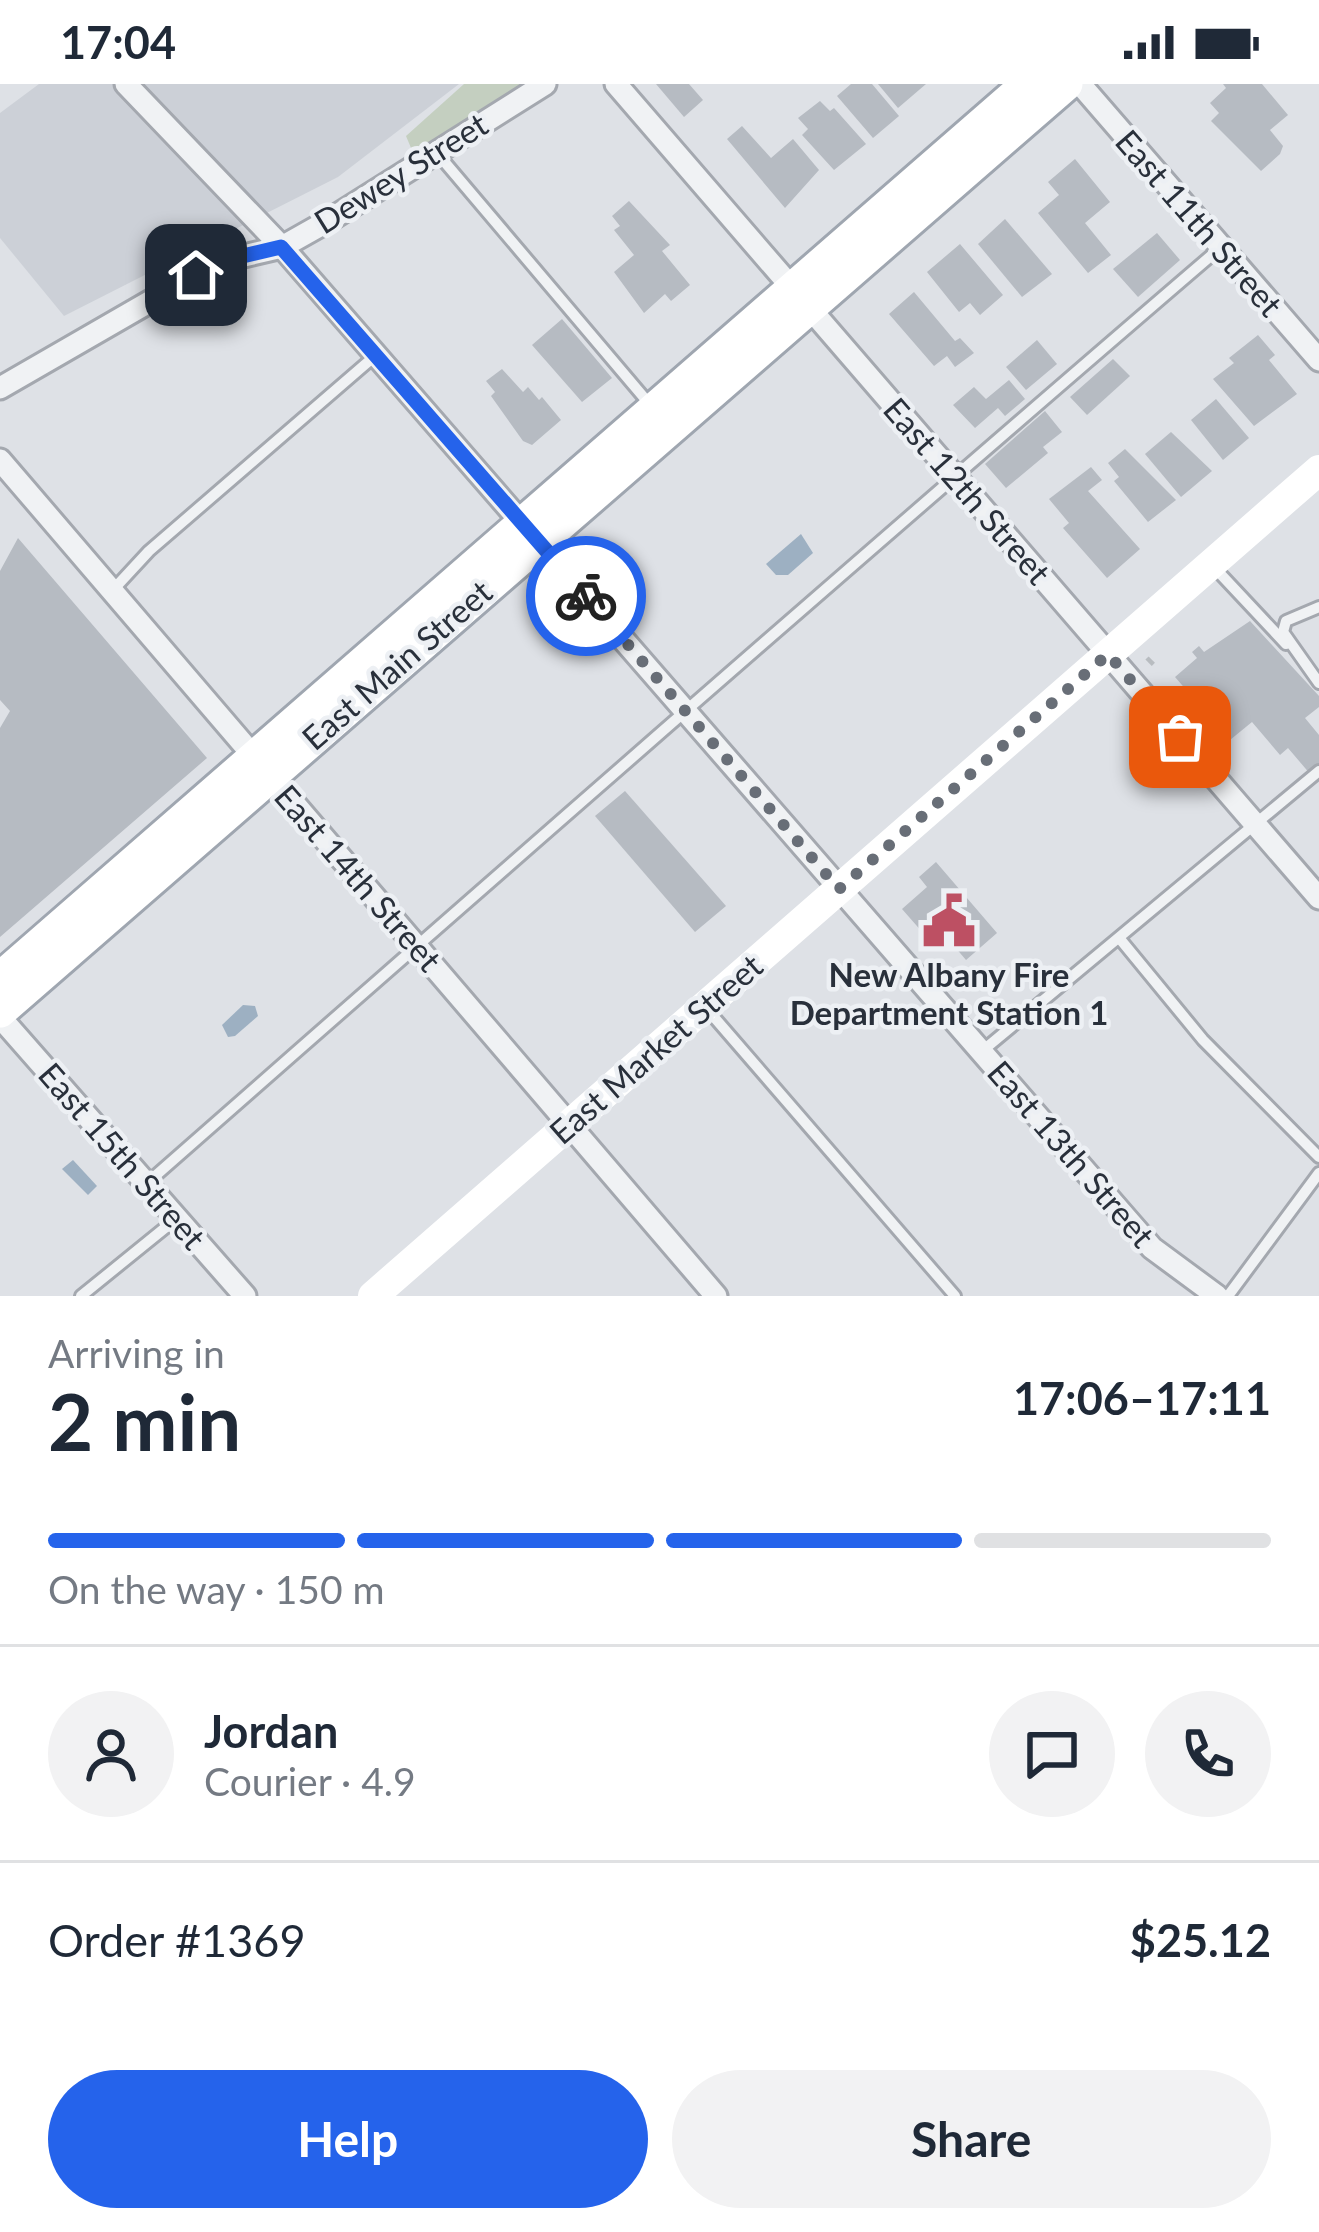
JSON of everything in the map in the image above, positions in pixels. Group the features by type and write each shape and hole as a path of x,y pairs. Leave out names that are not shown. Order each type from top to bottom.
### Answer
{"main road":[{"name":"East Main Street","path":"0,979 262,766 801,298 1028,84"},
{"name":"East Main Street","path":"531,533 653,410 801,298 1066,84"},
{"name":"East Main Street","path":"0,1014 262,766"}],"street":[{"name":"East 13th Street","path":"126,84 281,247 1152,1248 1216,1296"},
{"name":"Dewey Street","path":"0,388 196,275 230,259 281,247 545,84"},
{"name":"East 12th Street","path":"616,84 1319,898"},
{"name":"East 11th Street","path":"1080,84 1319,360"},
{"name":"East 14th Street","path":"0,460 716,1296"},
{"name":"East Market Street","path":"373,1296 1319,470"},
{"name":"East 15th Street","path":"0,1014 245,1296"}],"lane":[{"path":"437,153 653,410"},
{"path":"146,1184 1221,248"},
{"path":"112,591 149,551 376,355"},
{"path":"1211,564 1319,683"},
{"path":"1286,644 1286,621 1319,607"},
{"path":"981,1052 1319,771"},
{"path":"1120,939 1203,1040 1319,1157"},
{"path":"705,1006 955,1296"},
{"path":"1228,1296 1319,1173"},
{"path":"81,1296 177,1219"}],"shaded area":[{"path":"39,84 459,84 338,177 64,316 0,238 0,113"}],"green space":[{"path":"464,84 529,84 414,155 406,136"}],"water":[{"path":"801,534 813,553 788,575 776,575 766,564"},
{"path":"243,1005 255,1006 258,1016 228,1037 222,1025"},
{"path":"73,1160 97,1186 88,1195 62,1169"}],"building":[{"path":"656,84 689,84 703,100 684,117"},
{"path":"851,84 872,84 899,116 873,138 837,96"},
{"path":"878,84 926,84 898,108"},
{"path":"1223,84 1262,84 1288,115 1270,130 1283,146 1280,154 1261,171 1211,121 1219,113 1210,103 1226,88"},
{"path":"820,101 830,111 834,108 866,144 834,170 802,135 808,129 798,118"},
{"path":"742,126 771,158 793,139 819,170 785,208 727,139"},
{"path":"1075,159 1110,202 1085,223 1111,255 1088,273 1038,213 1059,195 1048,182"},
{"path":"629,201 670,245 662,251 690,285 671,301 665,294 644,313 614,272 634,255 614,230 620,226 612,216"},
{"path":"1005,219 1052,274 1022,297 978,244"},
{"path":"1157,233 1180,260 1138,297 1113,269"},
{"path":"960,244 1003,295 980,315 970,303 959,312 927,272"},
{"path":"914,292 955,341 960,338 974,353 955,367 947,356 934,366 889,314"},
{"path":"562,319 612,378 582,402 532,345"},
{"path":"1258,335 1275,355 1269,360 1297,394 1254,426 1213,379 1234,363 1229,358"},
{"path":"1037,340 1057,364 1026,390 1006,367"},
{"path":"1113,359 1130,376 1087,415 1070,397"},
{"path":"502,369 523,392 528,387 539,400 542,397 561,420 532,445 523,441 491,396 495,392 486,381"},
{"path":"1009,380 1025,399 1005,416 998,408 975,428 953,405 974,387 986,399"},
{"path":"1216,399 1249,438 1223,460 1191,420"},
{"path":"1045,411 1062,432 1043,447 1048,453 1006,488 985,464"},
{"path":"1171,432 1212,471 1181,497 1145,454"},
{"path":"1125,449 1176,500 1148,522 1114,481 1119,477 1108,463"},
{"path":"1091,467 1102,480 1088,491 1140,549 1107,578 1063,528 1069,523 1049,499"},
{"path":"18,538 207,758 0,937 0,728 10,711 0,700 0,571"},
{"path":"1250,621 1319,696 1319,707 1305,718 1319,735 1319,768 1311,775 1288,748 1280,755 1252,722 1230,740 1175,677 1197,658 1192,652 1199,646 1204,652"},
{"path":"625,791 726,906 695,932 595,816"},
{"name":"New Albany Fire Department Station 1","path":"936,862 997,933 966,960 949,940 938,950 902,909 927,887 919,877"}],"way so far":[{"path":"586,596 839,889 1108,654 1180,737"}],"place":[{"name":"New Albany Fire Department Station 1","path":"949,921"}],"route":[{"path":"196,275 230,259 281,247 586,596"}]}
